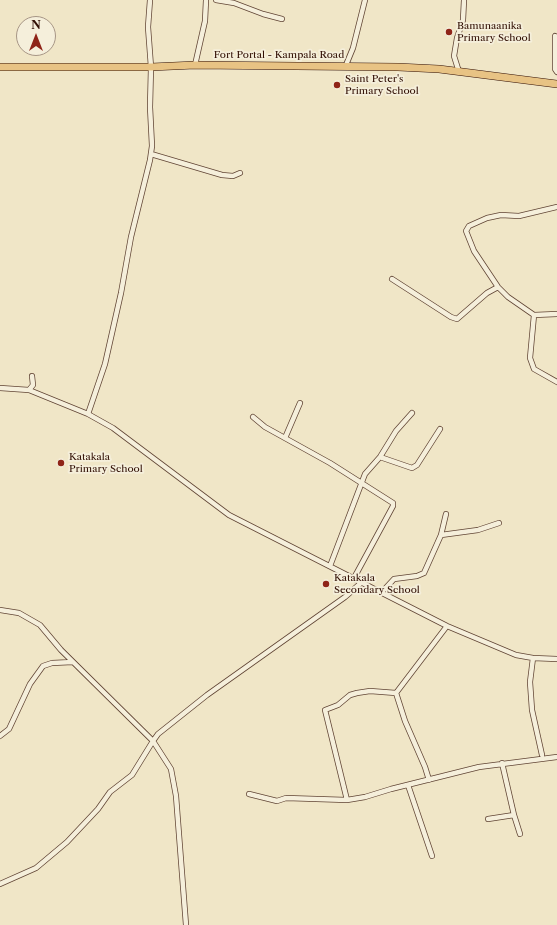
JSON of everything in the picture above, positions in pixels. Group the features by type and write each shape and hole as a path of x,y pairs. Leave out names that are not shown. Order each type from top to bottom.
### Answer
{"main road":[{"name":"Fort Portal - Kampala Road","path":"0,66 151,67 195,65 346,65 439,68 459,72 557,84"}],"street":[{"path":"88,414 106,364 122,293 128,249 151,154 151,67 148,27 150,0"},
{"path":"195,65 205,21 206,0"},
{"path":"216,0 234,3 263,14 282,19"},
{"path":"346,65 353,48 365,0"},
{"path":"459,72 454,56 457,38 463,20 464,0"},
{"path":"557,36 555,36 555,69 557,72"},
{"path":"151,154 222,175 233,176 240,173"},
{"path":"557,207 519,216 494,216 469,226 466,232 474,251 498,288 508,297 534,315 557,314"},
{"path":"392,279 451,317 457,319 487,293 498,288"},
{"path":"534,315 530,358 534,368 557,382"},
{"path":"28,390 33,385 32,376"},
{"path":"0,388 28,390 88,414 113,428 229,515 447,626 504,651 534,658 557,659"},
{"path":"285,438 300,403"},
{"path":"330,566 365,474 380,457 396,431 412,413"},
{"path":"253,417 265,427 330,463 394,504 354,578"},
{"path":"380,457 412,468 417,465 440,429"},
{"path":"382,592 394,579 417,576 424,573 441,536 446,514"},
{"path":"441,536 478,530 499,523"},
{"path":"0,884 36,868 67,842 82,827 110,792 132,775 158,734 207,695 345,598 362,582"},
{"path":"0,610 19,613 40,625 73,662 153,741 171,769 176,796 186,925"},
{"path":"396,693 447,626"},
{"path":"534,658 530,682 532,710 542,755"},
{"path":"0,736 9,729 30,684 43,666 52,663 73,662"},
{"path":"347,800 325,710 338,705 350,695 357,692 370,691 396,693"},
{"path":"396,693 405,721 429,780"},
{"path":"249,794 277,801 286,798 347,800 365,797 479,767 557,756"},
{"path":"502,763 520,834"},
{"path":"408,785 432,856"},
{"path":"488,819 514,815"}],"place":[{"name":"Bamunaanika Primary School","path":"449,32"},
{"name":"Saint Peter's Primary School","path":"337,85"},
{"name":"Katakala Primary School","path":"61,463"},
{"name":"Katakala Secondary School","path":"326,584"}]}
